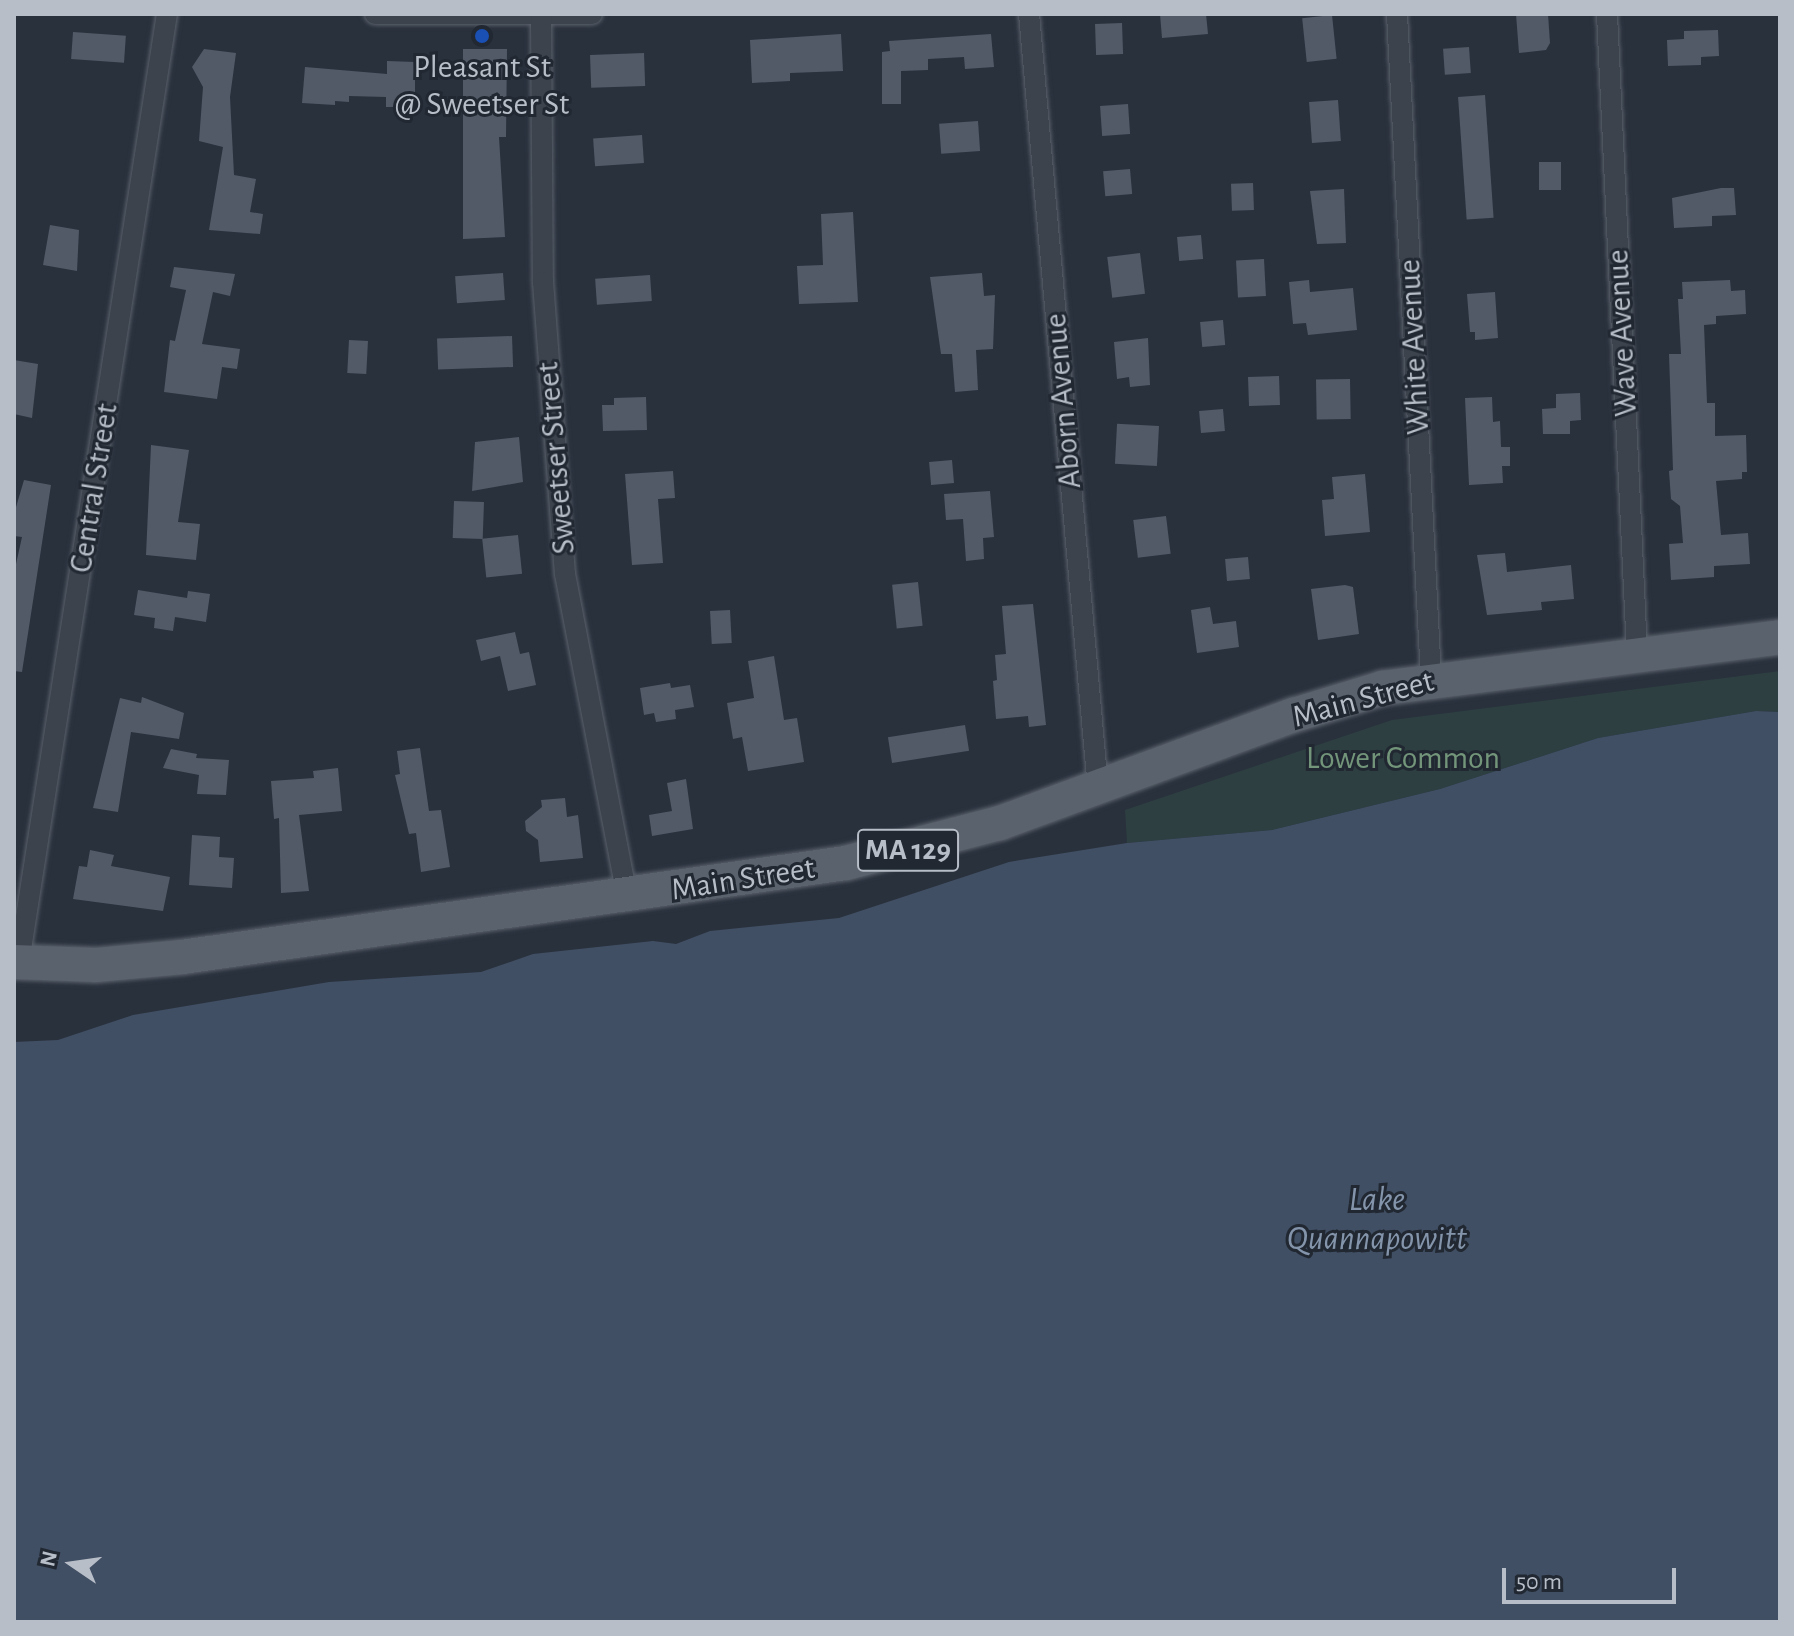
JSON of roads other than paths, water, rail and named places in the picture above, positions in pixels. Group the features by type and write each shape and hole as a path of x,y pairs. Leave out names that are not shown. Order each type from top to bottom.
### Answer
{"main road":[{"name":"Main Street","path":"17,962 140,962 627,896 877,857 989,827 1313,708 1431,679 1780,637"}],"street":[{"name":"Central Street","path":"17,962 167,14"},
{"path":"375,14 592,14"},
{"name":"Aborn Avenue","path":"1029,14 1098,789"},
{"name":"White Avenue","path":"1397,14 1431,679"},
{"name":"Wave Avenue","path":"1607,14 1637,653"},
{"name":"Sweetser Street","path":"541,16 543,282 565,574 627,896"}],"water":[{"name":"Lake Quannapowitt","path":"1756,711 1780,712 1780,1622 14,1622 14,1042 58,1040 133,1015 329,982 481,972 533,954 653,941 676,944 710,931 839,918 1009,862 1127,843 1272,830 1440,789 1598,738"}],"place":[{"name":"Pleasant St @ Sweetser St","path":"482,36"}],"park label":[{"name":"Lower Common","path":"1403,758"}]}
